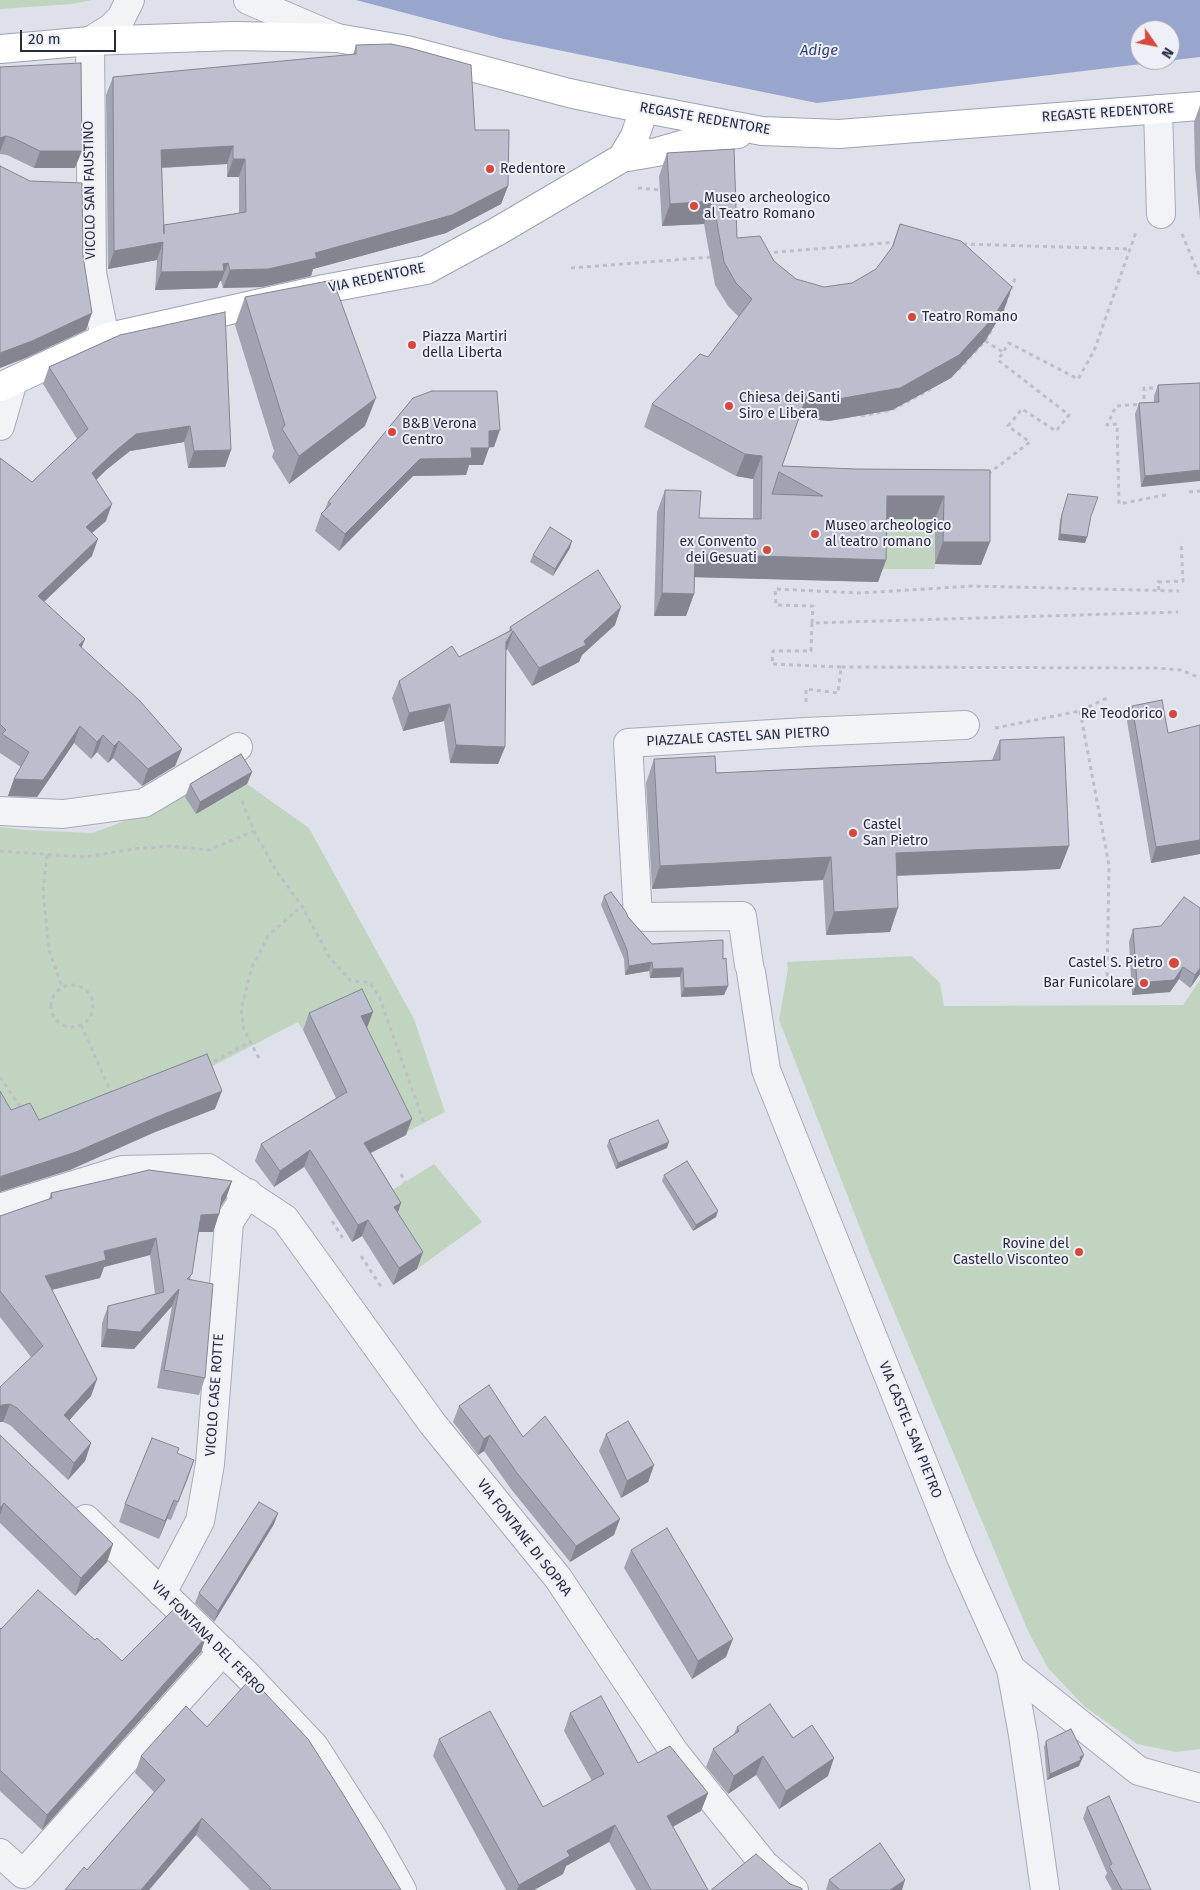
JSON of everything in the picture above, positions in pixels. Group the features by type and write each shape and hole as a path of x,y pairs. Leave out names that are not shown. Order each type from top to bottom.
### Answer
{"main road":[{"name":"REGASTE REDENTORE","path":"0,49 90,41 234,36 337,38 407,50 642,109 762,130 839,134 1200,106"},
{"name":"VIA REDENTORE","path":"622,158 635,136 642,109"},
{"name":"VIA REDENTORE","path":"6,384 105,338 426,270 498,231 622,158 657,152 699,140 762,130"}],"street":[{"path":"90,41 111,28 121,18 130,0"},
{"path":"248,0 337,38"},
{"name":"VICOLO SAN FAUSTINO","path":"90,41 80,184 92,273 105,338"},
{"path":"1158,109 1160,214"},
{"path":"0,426 6,384"},
{"name":"PIAZZALE CASTEL SAN PIETRO","path":"750,968 742,916 638,917 628,744 805,732 965,725"},
{"path":"0,811 63,814 144,803 238,747"},
{"name":"VIA CASTEL SAN PIETRO","path":"750,968 766,1070 962,1560 1011,1669 1139,1771 1200,1788"},
{"name":"VIA FONTANE DI SOPRA","path":"0,1208 122,1170 208,1168 285,1219 432,1422 558,1578 675,1753 764,1864 794,1890"},
{"name":"VICOLO CASE ROTTE","path":"162,1592 200,1521 210,1464 228,1222 248,1193"},
{"name":"VIA FONTANA DEL FERRO","path":"70,1504 223,1651 314,1746 373,1838 402,1890"},
{"path":"0,1853 23,1874 223,1651"},
{"path":"1011,1669 1023,1735 1045,1890"}],"path":[{"path":"981,479 1030,442 1008,426 1022,409 1056,431 1070,415 998,360 1009,343 1078,379 1094,351 1142,219 1160,214 1178,224 1200,277"},
{"path":"763,253 899,242"},
{"path":"957,244 1130,249"},
{"path":"571,268 715,257"},
{"path":"999,318 1004,310 1016,276"},
{"path":"958,370 985,341 994,325"},
{"path":"985,341 1003,352"},
{"path":"856,416 892,410 934,387"},
{"path":"1163,388 1144,388 1144,404 1116,406 1107,425 1117,424 1119,504 1170,494"},
{"path":"1189,492 1200,491"},
{"path":"1159,590 1158,582 1183,581 1180,542"},
{"path":"1179,591 971,586 859,593 775,589 776,605 813,606 811,651 773,651 772,664 840,667 1157,668 1181,670 1200,678"},
{"path":"812,624 1178,612"},
{"path":"838,693 840,667"},
{"path":"965,725 982,731 1080,711 1107,698"},
{"path":"1080,711 1109,865 1107,986"},
{"path":"242,801 254,831 277,872 302,906 330,958 351,981 369,982 379,996 424,1123"},
{"path":"0,851 85,857 133,849 170,846 209,850 254,831"},
{"path":"47,855 43,892 49,950 62,987"},
{"path":"259,1058 244,1030 241,1009 252,967 268,936 302,906"},
{"path":"78,986 86,990 90,997 93,1004 92,1013 81,1026 64,1026 52,1015 50,1007 52,999 62,987 78,986"},
{"path":"81,1026 116,1101"},
{"path":"205,1066 250,1042"},
{"path":"0,1077 24,1112"},
{"path":"401,1174 405,1182"},
{"path":"332,1221 344,1240"},
{"path":"361,1256 382,1288"}],"green space":[{"path":"0,0 92,0 72,4 0,9"},
{"path":"879,519 935,519 935,569 878,569"},
{"path":"247,784 309,828 414,1019 445,1112 405,1133 356,1005 303,1030 298,1022 201,1072 32,1138 0,1120 0,827 92,833 139,816 181,789 196,814"},
{"path":"912,956 940,983 944,1006 1183,1005 1200,980 1200,1749 1176,1752 1137,1744 1084,1706 1048,1668 1028,1631 871,1256 779,1020 788,969 787,962"},
{"path":"434,1164 482,1222 417,1269 388,1224 381,1197"}],"water":[{"name":"Adige","path":"356,0 1200,0 1200,57 1180,59 1180,20 1130,20 1130,65 817,103 504,39"}],"building":[{"path":"391,44 471,65 475,130 509,130 508,186 452,215 315,253 317,258 268,269 230,270 228,263 223,264 224,271 161,272 163,242 114,251 113,77 356,54 356,45","holes":["233,146 233,159 245,159 246,212 164,225 164,234 161,150"]},
{"path":"81,63 82,151 40,151 13,138 6,136 0,138 0,67"},
{"path":"734,149 737,238 760,236 774,261 796,279 824,287 852,283 876,269 893,246 900,224 961,241 1012,287 993,318 959,355 900,388 838,399 807,395 782,466 855,469 990,470 990,542 943,542 944,496 887,496 886,560 695,554 694,594 662,593 665,490 701,491 699,518 761,519 762,456 745,454 652,404 700,354 708,357 752,299 736,283 724,262 713,201 670,204 667,153","holes":["779,472 823,496 772,494"]},
{"path":"0,166 30,181 82,183 83,256 92,313 32,341 0,353"},
{"path":"333,280 376,398 299,456 282,429 285,425 245,297"},
{"path":"225,312 231,450 194,451 190,426 136,434 92,473 112,504 86,527 98,539 38,596 85,639 79,645 140,701 182,749 148,769 119,741 114,746 103,735 97,742 80,726 43,780 14,779 29,752 2,734 6,730 0,724 0,458 32,482 88,429 49,367 120,335"},
{"path":"1200,383 1200,470 1145,476 1139,403 1159,402 1158,385"},
{"path":"432,391 497,391 500,430 489,431 489,448 471,448 472,458 420,459 345,534 321,514 331,504 328,502 413,398"},
{"path":"1068,494 1098,497 1091,516 1087,537 1060,534 1062,514"},
{"path":"550,527 572,541 555,569 533,555"},
{"path":"598,570 621,607 584,641 586,645 539,668 513,631 506,642 505,747 456,745 450,704 409,713 399,681 452,646 459,657 512,630 510,627"},
{"path":"1162,700 1168,733 1200,725 1200,840 1156,847 1132,706"},
{"name":"Castel San Pietro","path":"1064,737 1069,846 896,853 898,908 834,912 831,857 660,866 654,759 715,756 716,773 1000,760 1000,740"},
{"path":"241,754 252,772 200,802 190,784"},
{"path":"611,892 628,917 652,944 723,940 723,959 726,958 728,986 684,988 683,968 653,969 652,962 629,966 627,950 604,896"},
{"path":"1184,897 1200,908 1200,968 1195,975 1183,967 1174,980 1137,983 1133,929 1161,926"},
{"path":"362,989 373,1012 361,1016 412,1119 364,1143 401,1203 394,1207 423,1252 399,1268 368,1220 358,1225 310,1150 280,1171 261,1144 347,1092 309,1013"},
{"path":"207,1054 222,1091 76,1152 0,1177 0,1091 11,1110 30,1103 39,1120"},
{"path":"658,1120 669,1142 618,1163 609,1140"},
{"path":"687,1161 718,1211 696,1225 664,1175"},
{"path":"149,1170 232,1181 222,1196 219,1214 201,1215 192,1274 187,1279 213,1284 205,1378 164,1370 179,1289 140,1332 107,1329 108,1306 164,1292 156,1238 104,1251 106,1260 45,1276 97,1379 64,1415 91,1443 74,1463 17,1408 10,1404 0,1406 0,1387 43,1346 0,1291 0,1216 52,1198 51,1193"},
{"path":"489,1385 523,1437 545,1416 620,1519 576,1546 517,1473 490,1435 484,1439 459,1406"},
{"path":"628,1421 654,1465 627,1481 606,1434"},
{"path":"0,1435 113,1544 81,1578 4,1503 0,1508"},
{"path":"152,1438 179,1448 177,1453 194,1460 178,1502 174,1500 165,1521 125,1504"},
{"path":"259,1502 278,1513 218,1611 199,1593"},
{"path":"667,1528 733,1639 698,1661 631,1550"},
{"path":"38,1590 122,1661 176,1607 206,1637 47,1815 0,1770 0,1628"},
{"path":"251,1678 308,1739 401,1890 269,1890 271,1888 202,1818 141,1890 65,1890 84,1867 87,1870 165,1780 141,1756 186,1706 207,1727"},
{"path":"601,1696 638,1763 670,1746 708,1793 667,1816 708,1890 651,1890 615,1825 567,1851 570,1856 519,1885 439,1739 490,1711 543,1807 604,1774 570,1713"},
{"path":"770,1704 793,1738 812,1725 834,1758 786,1791 763,1756 734,1776 713,1749 739,1731 737,1727"},
{"path":"1071,1729 1084,1755 1080,1757 1081,1760 1050,1774 1046,1741"},
{"path":"1109,1796 1151,1890 1122,1890 1109,1866 1112,1864 1087,1807"},
{"path":"880,1843 905,1880 890,1890 840,1890 829,1880"},
{"path":"756,1854 790,1884 803,1890 711,1890"}],"place":[{"name":"Redentore","path":"490,169"},
{"name":"Museo archeologico al Teatro Romano","path":"694,206"},
{"name":"Teatro Romano","path":"912,317"},
{"name":"Piazza Martiri della Liberta","path":"412,345"},
{"name":"Chiesa dei Santi Siro e Libera","path":"729,406"},
{"name":"B&B Verona Centro","path":"392,432"},
{"name":"Museo archeologico al teatro romano","path":"815,534"},
{"name":"ex Convento dei Gesuati","path":"767,550"},
{"name":"Re Teodorico","path":"1173,714"},
{"name":"Castel San Pietro","path":"853,833"},
{"name":"Castel S. Pietro","path":"1174,963"},
{"name":"Bar Funicolare","path":"1144,983"},
{"name":"Rovine del Castello Visconteo","path":"1079,1252"}]}
